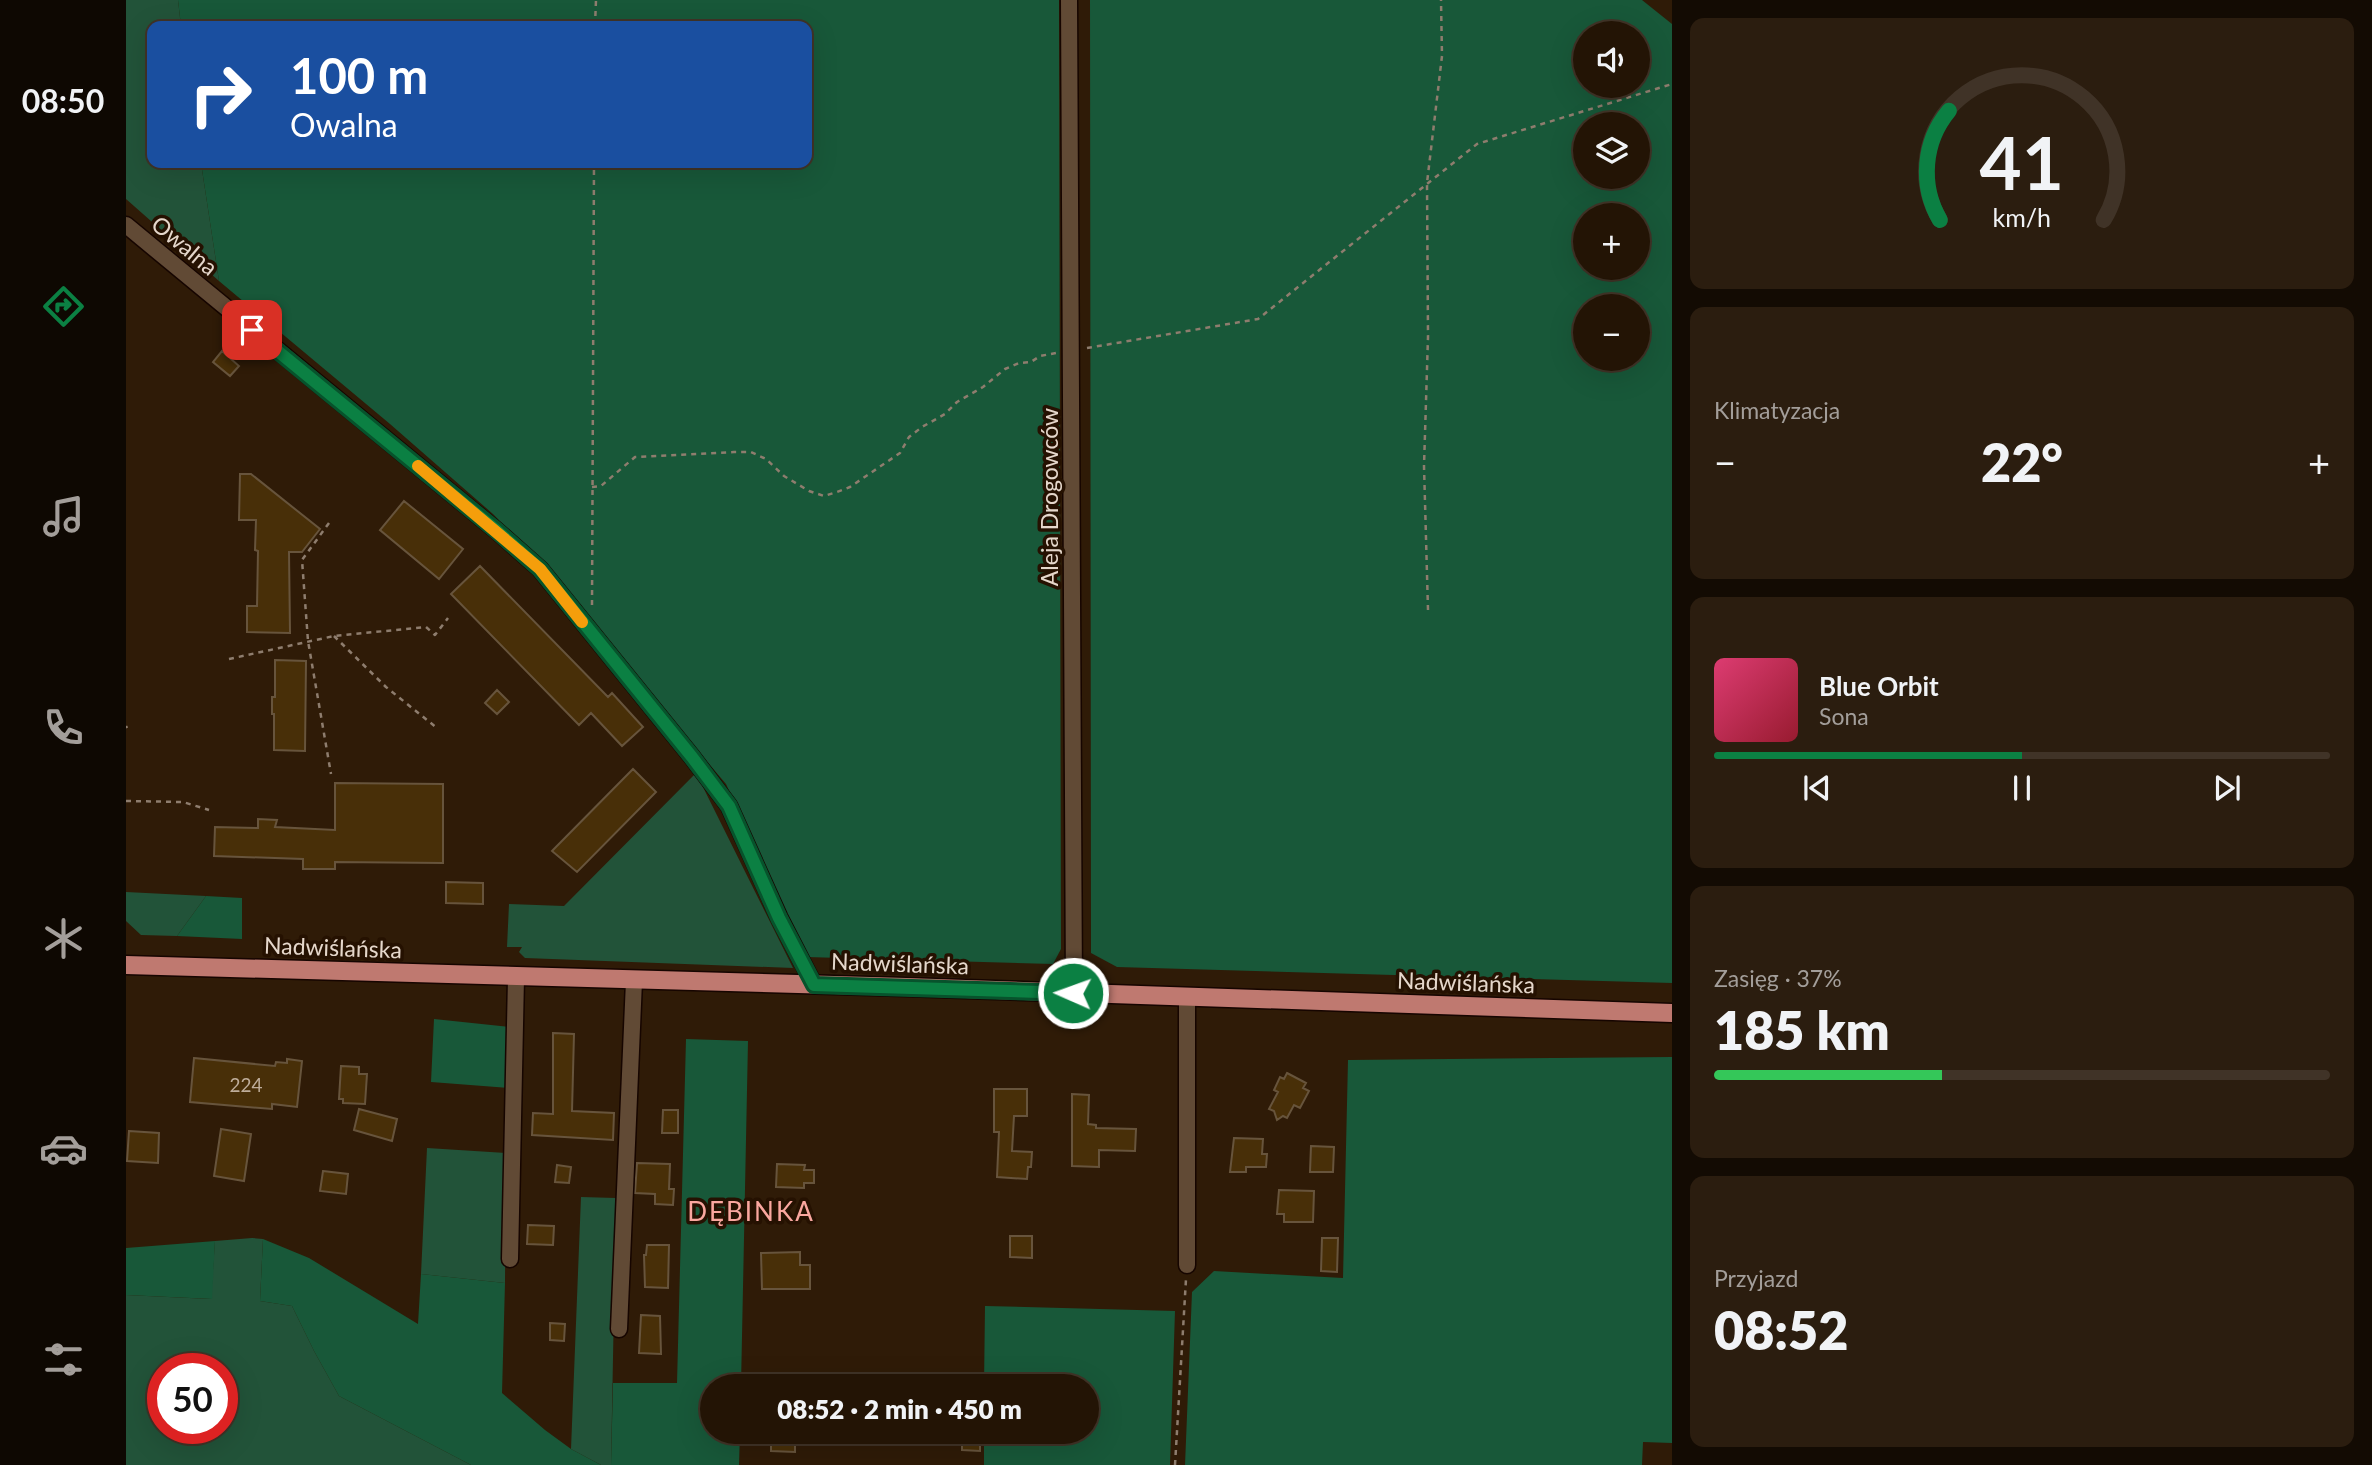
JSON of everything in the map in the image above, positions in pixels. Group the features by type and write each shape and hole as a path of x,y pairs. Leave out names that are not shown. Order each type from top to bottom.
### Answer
{"main road":[{"name":"Nadwiślańska","path":"126,965 1672,1013"}],"street":[{"name":"Aleja Drogowców","path":"1069,0 1073,993"},
{"name":"Owalna","path":"126,225 540,569 729,806 779,918 814,985"},
{"path":"510,1259 516,978"},
{"path":"619,1329 634,981"},
{"path":"1187,1265 1188,997"}],"path":[{"path":"595,21 596,0"},
{"path":"1428,610 1424,466 1428,337 1427,183 1442,56 1441,0"},
{"path":"592,487 601,485 635,457 751,452 766,459 809,491 824,496 837,492 850,487 900,453 909,437 945,414 957,402 983,387 1004,369 1031,362 1040,356 1258,319 1477,144 1672,84"},
{"path":"592,633 594,168"},
{"path":"329,523 302,560 309,641 331,774"},
{"path":"229,659 334,636 426,627 435,635 449,618"},
{"path":"334,636 386,687 437,728"},
{"path":"126,801 183,802 209,810"},
{"path":"1175,1465 1187,1265"}],"green space":[{"path":"126,0 178,0 180,21 147,21 147,168 202,168 219,281 126,199"},
{"path":"178,0 1059,0 1061,949 1053,964 806,957 726,784 615,653 557,579 493,514 219,281 202,168 812,168 812,21 180,21"},
{"path":"1090,0 1642,0 1672,24 1672,983 1117,967 1091,953"},
{"path":"696,773 793,968 525,958 519,952 522,947 507,947 509,904 564,906"},
{"path":"126,892 206,896 177,936 141,935 126,921"},
{"path":"206,896 242,898 242,939 177,936"},
{"path":"434,1019 510,1027 509,1088 431,1082"},
{"path":"686,1039 748,1041 741,1374 700,1374 700,1444 740,1444 739,1465 611,1465 613,1383 677,1383"},
{"path":"1672,1057 1672,1443 1643,1442 1642,1465 1185,1465 1192,1292 1214,1271 1343,1278 1348,1060"},
{"path":"427,1148 506,1153 505,1283 421,1274"},
{"path":"581,1197 616,1198 611,1465 601,1465 571,1449"},
{"path":"263,1239 260,1301 292,1306 339,1396 471,1465 126,1465 126,1295 211,1299 215,1241"},
{"path":"263,1239 309,1258 418,1324 421,1274 505,1283 502,1393 571,1449 601,1465 471,1465 339,1396 292,1306 260,1301"},
{"path":"215,1241 212,1299 126,1295 126,1248"},
{"path":"985,1306 1175,1311 1170,1465 984,1465 984,1444 1099,1444 1099,1374 984,1374"}],"building":[{"path":"222,351 239,366 230,376 213,362"},
{"path":"240,474 251,474 320,529 302,552 289,552 290,633 247,632 247,606 257,606 258,551 255,550 256,520 239,520"},
{"path":"404,501 463,549 439,579 380,530"},
{"path":"480,566 608,697 612,693 643,727 622,746 591,713 579,725 451,594"},
{"path":"275,660 306,661 305,751 274,750 272,697 275,697"},
{"path":"497,690 509,702 497,714 485,703"},
{"path":"633,769 656,792 577,872 552,851"},
{"path":"335,783 443,784 443,863 335,862 335,869 303,869 303,859 214,856 215,827 258,828 258,819 277,820 275,827 335,830"},
{"path":"446,882 483,883 483,904 446,903"},
{"path":"553,1033 574,1034 572,1111 614,1113 613,1140 532,1135 533,1113 553,1114"},
{"path":"194,1058 275,1066 276,1062 287,1063 287,1059 302,1061 297,1107 272,1104 272,1109 190,1102"},
{"path":"341,1066 359,1067 359,1074 367,1074 365,1104 343,1103 343,1099 339,1099"},
{"path":"1287,1073 1306,1083 1303,1088 1309,1091 1300,1108 1294,1105 1287,1118 1283,1116 1277,1120 1274,1111 1269,1109 1278,1092 1274,1090 1280,1077 1284,1079"},
{"path":"994,1089 1027,1089 1027,1116 1014,1116 1012,1151 1032,1152 1027,1179 997,1177 999,1132 994,1132"},
{"path":"1072,1094 1089,1095 1088,1124 1096,1125 1096,1128 1136,1129 1135,1151 1099,1150 1099,1167 1072,1166"},
{"path":"359,1109 397,1119 392,1141 354,1130"},
{"path":"663,1110 678,1110 678,1133 662,1133"},
{"path":"221,1129 251,1134 244,1181 214,1176"},
{"path":"129,1131 159,1133 158,1163 127,1161"},
{"path":"1234,1138 1263,1139 1262,1154 1267,1154 1266,1167 1246,1167 1246,1172 1230,1172"},
{"path":"1311,1146 1334,1147 1333,1172 1310,1172"},
{"path":"637,1163 670,1164 669,1189 674,1189 673,1205 655,1204 655,1194 635,1193"},
{"path":"777,1164 805,1165 804,1170 814,1170 814,1183 804,1183 804,1188 776,1187"},
{"path":"557,1165 571,1167 569,1183 555,1182"},
{"path":"323,1171 348,1174 346,1194 320,1191"},
{"path":"1279,1190 1314,1191 1313,1222 1284,1222 1284,1214 1277,1214"},
{"path":"528,1225 554,1226 553,1245 527,1244"},
{"path":"1010,1236 1032,1236 1032,1258 1010,1257"},
{"path":"1322,1238 1338,1238 1337,1272 1321,1271"},
{"path":"647,1245 669,1245 668,1288 645,1287 644,1255"},
{"path":"800,1252 800,1265 810,1265 810,1289 762,1289 761,1253"},
{"path":"641,1315 660,1316 661,1354 639,1353"},
{"path":"550,1323 565,1324 564,1341 550,1340"},
{"path":"771,1444 795,1444 795,1452 771,1451"},
{"path":"962,1444 980,1444 980,1451 962,1450"}],"slow traffic":[{"path":"418,466 540,569 582,622"}],"district":[{"name":"DĘBINKA","path":"751,1211"}],"route":[{"path":"252,330 540,569 729,806 779,918 814,985 1073,993"}]}
